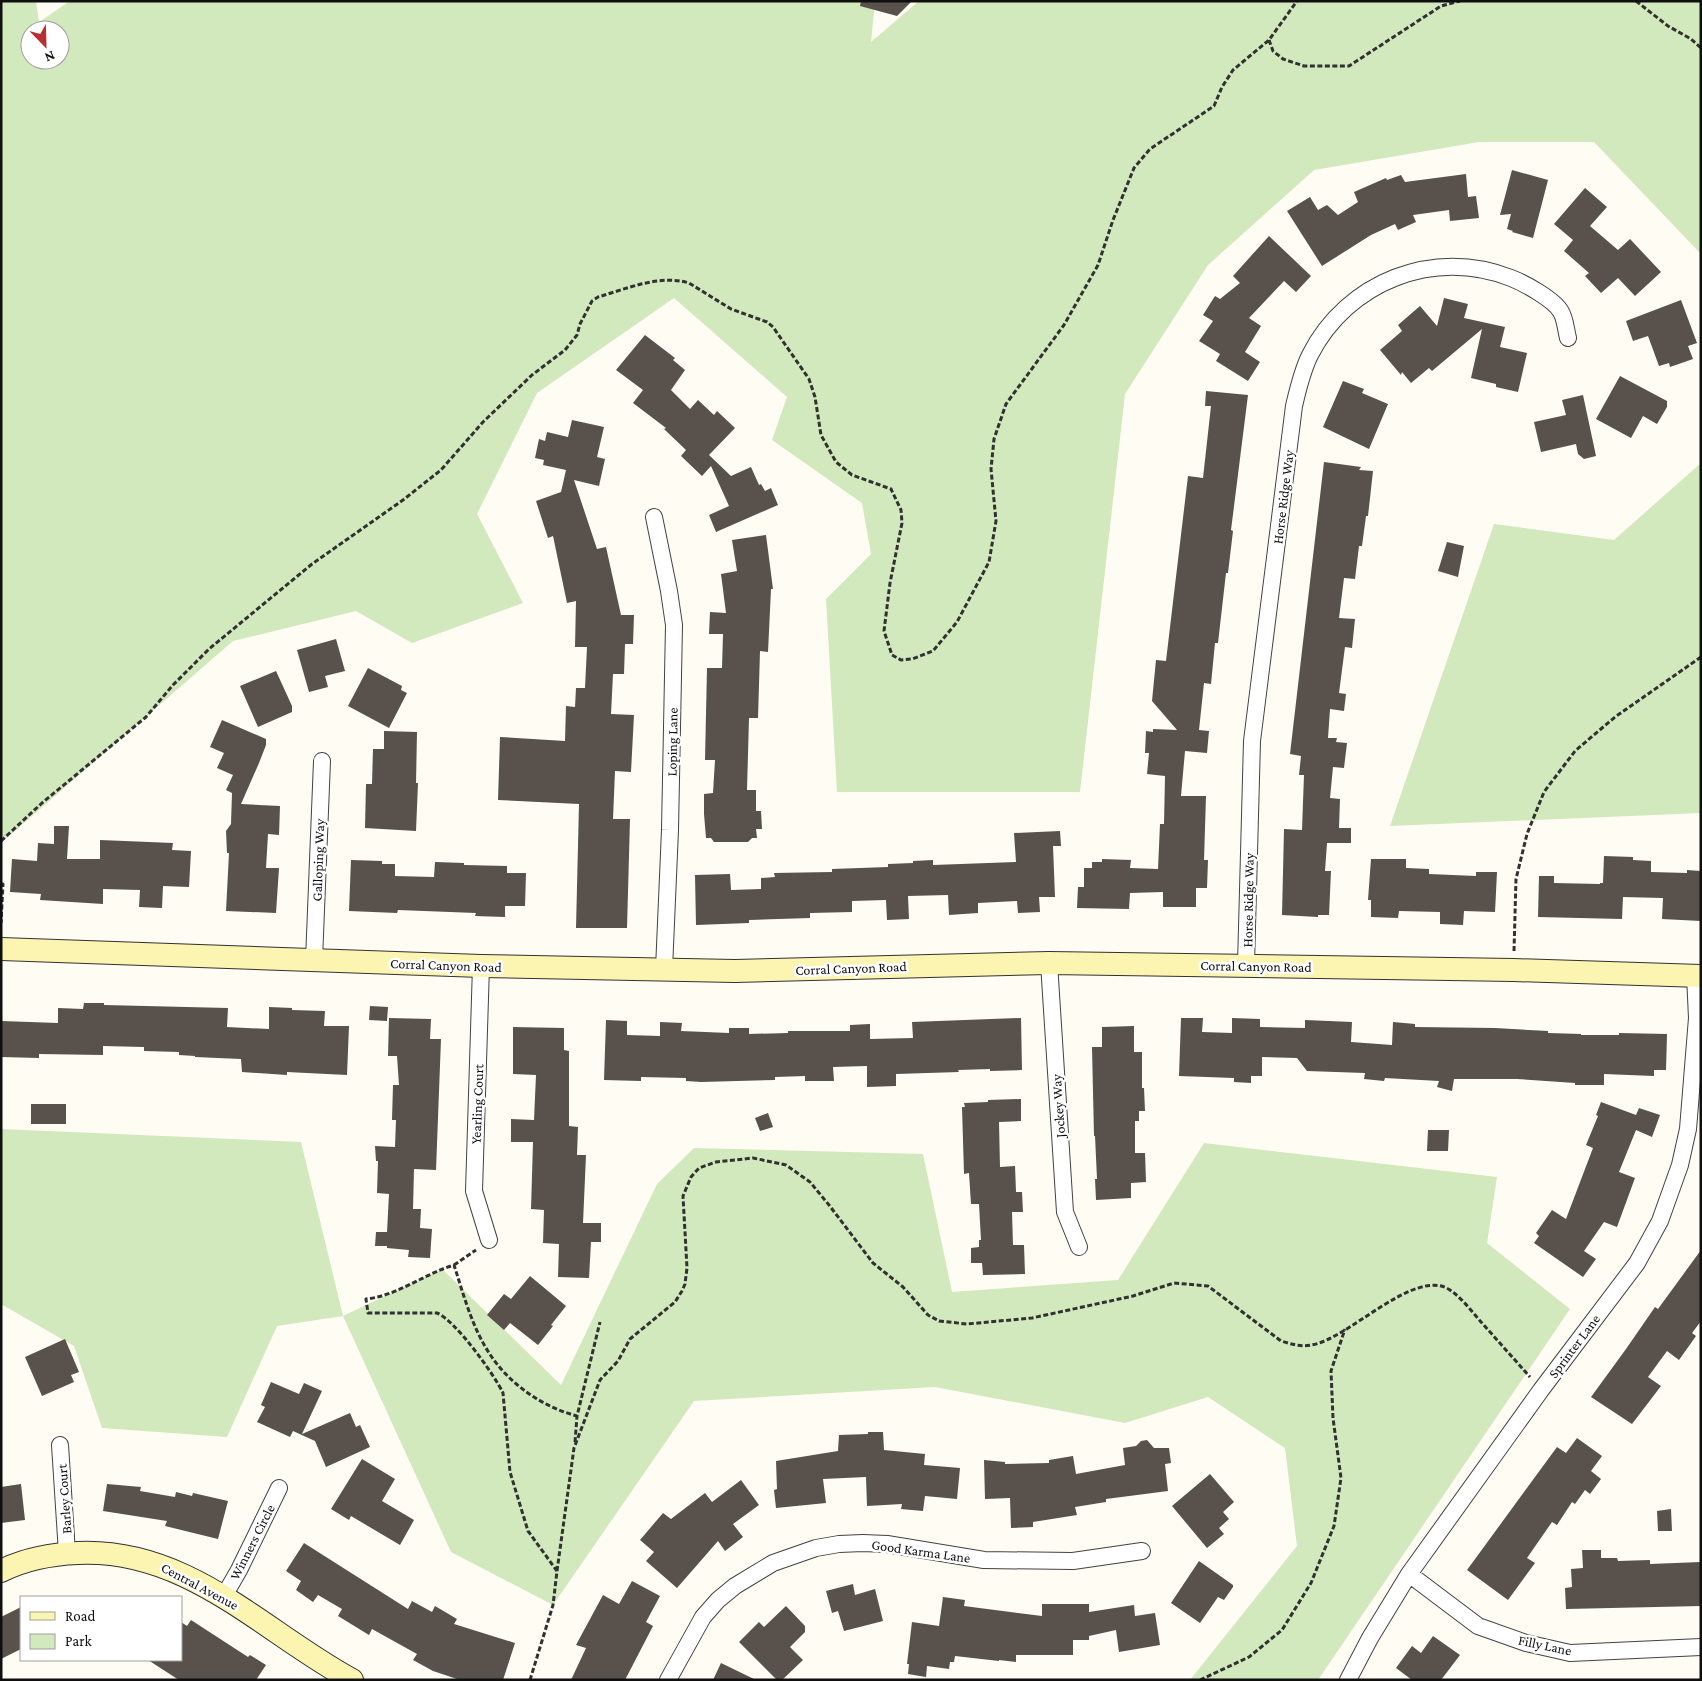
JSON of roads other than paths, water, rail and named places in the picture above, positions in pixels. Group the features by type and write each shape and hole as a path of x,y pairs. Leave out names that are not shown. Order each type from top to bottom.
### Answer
{"main road":[{"name":"Corral Canyon Road","path":"1,950 481,966 735,971 1049,962 1514,970 1698,976"},
{"name":"Central Avenue","path":"1,1571 29,1560 67,1553 110,1553 152,1562 192,1579 224,1596 352,1680"}],"street":[{"name":"Horse Ridge Way","path":"1246,965 1252,741 1294,406 1303,371 1310,355 1330,324 1343,310 1374,287 1408,272 1446,266 1485,270 1522,282 1538,292 1561,311 1568,338"},
{"name":"Loping Lane","path":"654,516 670,591 674,625 670,830 664,969"},
{"name":"Galloping Way","path":"314,960 322,761"},
{"name":"Jockey Way","path":"1049,962 1065,1212 1079,1247"},
{"name":"Yearling Court","path":"481,966 474,1191 489,1240"},
{"name":"Sprinter Lane","path":"1348,1680 1370,1638 1409,1574 1540,1390 1637,1263 1660,1221 1680,1165 1688,1129 1697,1018 1698,976"},
{"name":"Barley Court","path":"60,1445 67,1553"},
{"name":"Winners Circle","path":"224,1596 279,1488"},
{"name":"Good Karma Lane","path":"668,1680 703,1617 718,1600 735,1586 760,1570 794,1554 816,1548 863,1543 887,1544 984,1560 1063,1561 1142,1551"},
{"name":"Filly Lane","path":"1409,1574 1478,1626 1533,1645 1570,1652 1701,1647"}]}
